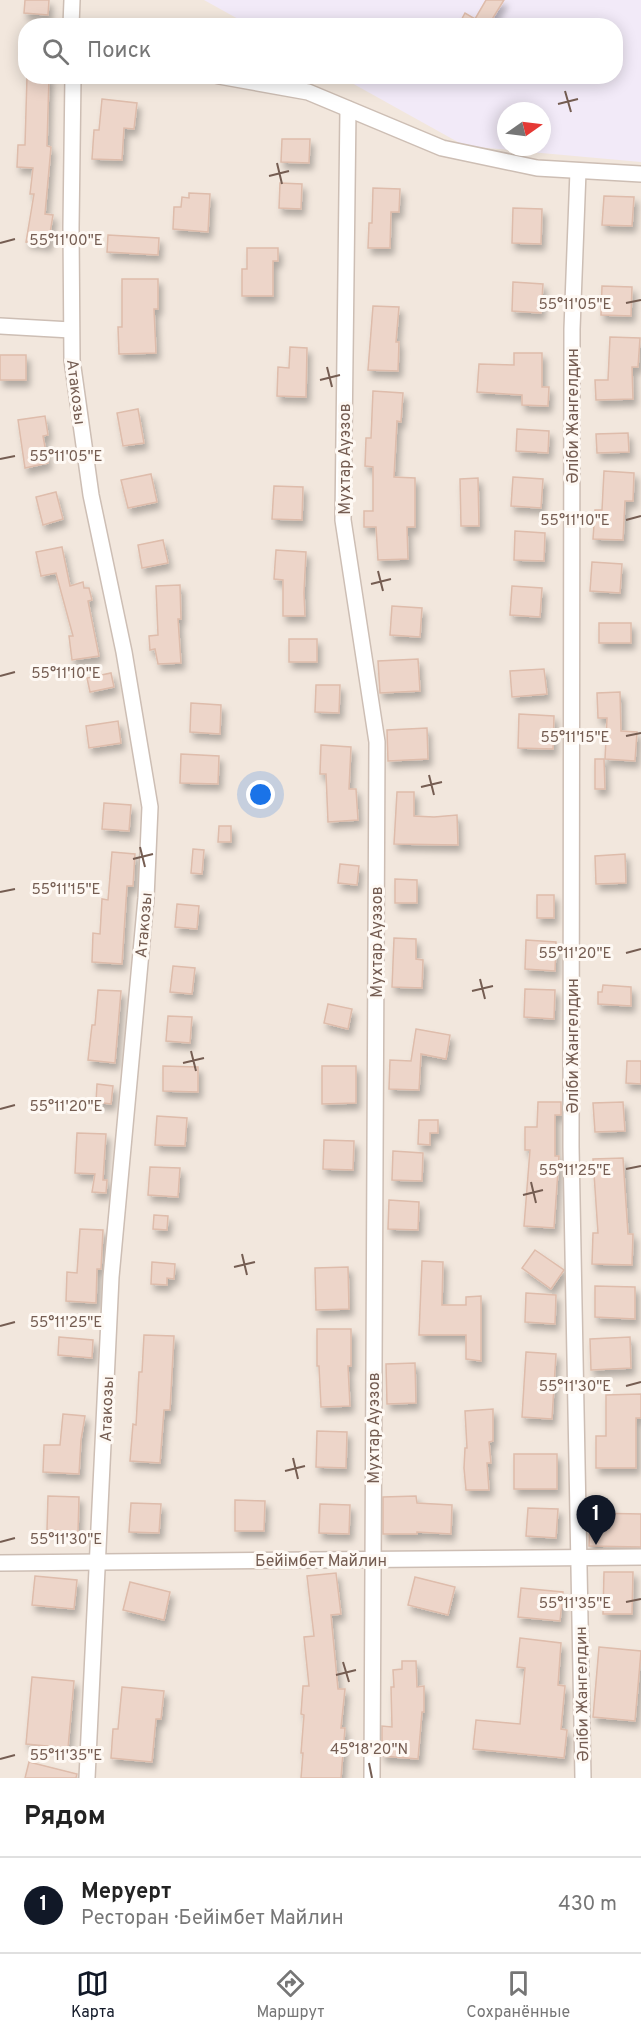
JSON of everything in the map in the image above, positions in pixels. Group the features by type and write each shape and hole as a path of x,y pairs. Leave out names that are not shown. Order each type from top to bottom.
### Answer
{"street":[{"path":"71,18 72,0"},
{"name":"Атакозы","path":"72,84 72,360 90,495 124,652 150,807 146,898 111,1277 87,1778"},
{"path":"264,84 308,92 442,148 537,168 641,174"},
{"name":"Мухтар Ауэзов","path":"348,109 343,520 377,742 372,1778"},
{"name":"Әліби Жангелдин","path":"578,171 572,341 572,1147 583,1778"},
{"path":"0,326 71,330"},
{"name":"Бейімбет Майлин","path":"0,1563 641,1557"}],"shaded area":[{"path":"0,0 641,0 641,1778 0,1778"},
{"path":"204,0 641,0 641,162 551,154 551,102 497,102 497,149 465,146 354,84 623,84 623,18 236,18"}],"building":[{"path":"25,0 49,0 48,15 24,13"},
{"path":"486,0 504,0 493,18 476,18"},
{"path":"465,13 473,18 462,18"},
{"path":"27,84 49,84 47,146 51,147 45,214 53,215 48,245 26,242 34,194 30,194 33,168 17,167 18,145 25,145"},
{"path":"102,99 137,103 134,129 124,128 122,160 92,159 94,130 99,130"},
{"path":"282,139 310,139 309,163 281,162"},
{"path":"280,183 302,184 301,209 279,208"},
{"path":"373,188 400,189 399,212 391,212 390,248 368,248 369,223 372,223"},
{"path":"189,193 210,194 208,232 173,229 174,207 181,207 182,197 189,198"},
{"path":"604,196 634,197 632,226 602,225"},
{"path":"513,208 542,209 541,244 512,243"},
{"path":"108,235 159,238 158,255 107,252"},
{"path":"247,248 278,248 278,261 273,261 273,296 242,296 242,269 247,269"},
{"path":"122,279 158,279 158,309 154,309 156,353 119,354 118,327 122,327"},
{"path":"513,282 543,284 541,313 512,311"},
{"path":"602,286 632,287 631,316 601,315"},
{"path":"373,306 399,307 396,342 399,342 398,371 368,370"},
{"path":"610,337 640,338 638,367 632,367 633,399 596,400 595,380 608,380"},
{"path":"290,347 307,348 306,397 277,396 278,367 289,368"},
{"path":"514,353 542,353 542,387 549,387 548,406 522,405 522,395 477,392 479,364 514,365"},
{"path":"0,355 26,355 26,380 0,380"},
{"path":"373,391 403,393 401,422 397,421 394,477 415,478 415,527 407,527 408,559 378,560 376,527 364,527 364,511 373,511 373,467 365,466 366,438 371,438"},
{"path":"138,409 144,443 123,446 117,413"},
{"path":"45,416 48,435 43,436 48,463 25,468 18,420"},
{"path":"517,429 549,431 548,453 516,451"},
{"path":"628,433 629,452 597,453 596,434"},
{"path":"604,471 634,473 633,501 625,501 623,540 593,539 595,510 602,510"},
{"path":"151,474 157,502 128,508 121,480"},
{"path":"513,477 543,479 541,508 511,506"},
{"path":"478,478 479,526 461,526 460,479"},
{"path":"274,486 303,487 302,520 272,519"},
{"path":"56,492 63,519 43,525 36,497"},
{"path":"515,531 545,533 544,561 514,560"},
{"path":"163,540 168,563 142,568 138,545"},
{"path":"62,547 70,586 83,582 84,588 89,588 92,600 88,601 99,656 72,660 69,636 73,636 56,573 41,576 36,552"},
{"path":"276,550 306,552 305,616 283,616 283,580 274,579"},
{"path":"592,562 622,564 620,593 590,591"},
{"path":"180,585 181,619 178,619 181,663 158,664 155,649 150,650 149,636 158,635 156,586"},
{"path":"512,586 542,588 540,617 510,615"},
{"path":"392,606 422,608 420,637 390,635"},
{"path":"599,623 631,623 631,643 599,643"},
{"path":"289,639 317,639 317,662 289,662"},
{"path":"418,659 420,691 380,693 378,661"},
{"path":"544,669 547,694 512,697 510,671"},
{"path":"111,673 114,687 90,692 87,678"},
{"path":"316,685 340,685 339,713 315,712"},
{"path":"620,692 621,731 637,732 635,761 605,759 607,718 598,718 597,693"},
{"path":"191,703 221,705 220,734 190,732"},
{"path":"519,714 554,716 553,749 518,748"},
{"path":"118,721 121,743 89,748 86,726"},
{"path":"427,728 428,759 388,761 387,730"},
{"path":"321,745 351,747 349,789 356,789 358,820 328,822 326,774 320,774"},
{"path":"181,754 219,756 218,784 180,783"},
{"path":"595,759 604,759 605,789 595,789"},
{"path":"397,792 414,792 414,816 457,815 458,845 394,844"},
{"path":"104,803 131,805 129,831 102,829"},
{"path":"219,826 231,826 231,842 218,842"},
{"path":"193,849 204,850 202,874 191,873"},
{"path":"112,852 135,854 133,886 127,886 122,964 92,962 93,933 100,934 102,899 108,900"},
{"path":"625,854 626,883 596,884 595,856"},
{"path":"340,864 359,866 357,885 338,883"},
{"path":"395,879 417,880 417,903 395,903"},
{"path":"537,895 554,895 554,918 537,918"},
{"path":"177,904 199,906 197,929 175,927"},
{"path":"394,938 416,939 416,959 423,960 422,988 392,987"},
{"path":"526,940 556,942 555,971 525,969"},
{"path":"173,966 195,968 192,994 170,992"},
{"path":"603,985 631,987 631,1006 598,1004 598,992 602,992"},
{"path":"525,989 555,990 554,1019 524,1017"},
{"path":"98,990 121,991 115,1063 88,1060 92,1025 95,1025"},
{"path":"328,1004 352,1009 348,1029 324,1023"},
{"path":"168,1016 192,1017 190,1043 166,1041"},
{"path":"416,1029 450,1035 446,1059 421,1054 419,1090 389,1089 390,1060 411,1061"},
{"path":"627,1061 641,1061 641,1084 626,1083"},
{"path":"163,1066 198,1067 198,1092 163,1091"},
{"path":"322,1066 356,1066 356,1103 322,1104"},
{"path":"97,1084 113,1086 111,1104 96,1102"},
{"path":"538,1102 561,1102 561,1115 555,1115 555,1156 559,1156 554,1228 524,1226 530,1150 525,1150 525,1127 537,1127"},
{"path":"623,1102 625,1131 595,1132 593,1103"},
{"path":"157,1116 187,1118 185,1146 155,1145"},
{"path":"419,1120 438,1120 438,1133 430,1133 430,1145 418,1144"},
{"path":"77,1133 106,1134 103,1180 107,1180 106,1193 92,1192 95,1174 75,1173"},
{"path":"324,1140 354,1141 353,1170 323,1169"},
{"path":"393,1151 423,1153 422,1181 392,1180"},
{"path":"623,1158 628,1234 633,1234 632,1265 592,1264 593,1233 598,1233 593,1159"},
{"path":"150,1167 180,1168 178,1197 148,1195"},
{"path":"389,1200 419,1202 418,1230 388,1229"},
{"path":"154,1215 168,1216 167,1230 153,1229"},
{"path":"80,1229 103,1230 101,1269 97,1269 96,1303 66,1301 67,1272 77,1273"},
{"path":"535,1250 564,1270 551,1289 522,1268"},
{"path":"422,1261 443,1262 442,1305 466,1305 466,1297 481,1296 481,1361 466,1359 466,1335 419,1335"},
{"path":"152,1262 175,1264 174,1279 167,1278 167,1285 151,1284"},
{"path":"348,1267 349,1309 316,1310 315,1268"},
{"path":"595,1286 635,1287 635,1319 595,1317"},
{"path":"526,1293 556,1295 555,1324 525,1322"},
{"path":"317,1329 351,1329 351,1366 348,1366 350,1406 321,1407 319,1366 317,1366"},
{"path":"144,1335 174,1336 170,1410 164,1410 160,1463 130,1461 133,1424 136,1425 139,1372 142,1372"},
{"path":"59,1337 93,1340 92,1358 58,1355"},
{"path":"630,1337 631,1368 591,1370 590,1339"},
{"path":"526,1352 556,1354 552,1419 522,1417"},
{"path":"415,1363 416,1403 387,1404 386,1364"},
{"path":"641,1394 641,1418 636,1418 636,1468 596,1468 596,1436 606,1436 606,1395"},
{"path":"493,1409 493,1441 489,1442 491,1463 487,1463 489,1490 466,1490 465,1411"},
{"path":"63,1414 85,1416 79,1474 43,1472 44,1445 60,1445"},
{"path":"317,1431 347,1432 346,1468 316,1467"},
{"path":"514,1454 557,1454 557,1489 514,1489"},
{"path":"48,1496 79,1497 78,1532 47,1530"},
{"path":"416,1496 417,1503 452,1505 451,1534 417,1532 417,1534 383,1534 383,1497"},
{"path":"235,1500 265,1501 264,1531 235,1531"},
{"path":"131,1503 161,1504 159,1533 129,1532"},
{"path":"320,1504 350,1505 349,1534 319,1533"},
{"path":"528,1508 558,1509 556,1538 526,1536"},
{"path":"590,1513 641,1514 641,1547 589,1546"},
{"path":"604,1572 633,1572 632,1614 603,1614"},
{"path":"336,1573 341,1614 331,1615 338,1689 345,1689 341,1728 345,1728 341,1778 301,1778 303,1686 309,1686 304,1637 314,1636 307,1576"},
{"path":"35,1576 77,1580 74,1609 32,1605"},
{"path":"415,1577 455,1587 448,1615 408,1605"},
{"path":"130,1582 170,1592 164,1620 123,1610"},
{"path":"521,1588 563,1592 560,1621 518,1617"},
{"path":"520,1638 561,1643 558,1685 565,1686 561,1729 567,1730 564,1758 473,1749 476,1720 520,1724 525,1668 517,1667"},
{"path":"599,1647 641,1651 635,1721 593,1717"},
{"path":"402,1661 416,1661 417,1687 424,1686 424,1712 422,1712 418,1759 382,1756 382,1726 392,1727 393,1670 402,1669"},
{"path":"32,1677 74,1681 68,1748 26,1744"},
{"path":"122,1687 164,1691 161,1719 156,1719 152,1762 111,1758 113,1729 118,1729"},
{"path":"29,1762 77,1774 76,1778 25,1778"}],"place":[{"name":"Меруерт","path":"596,1545"}]}
